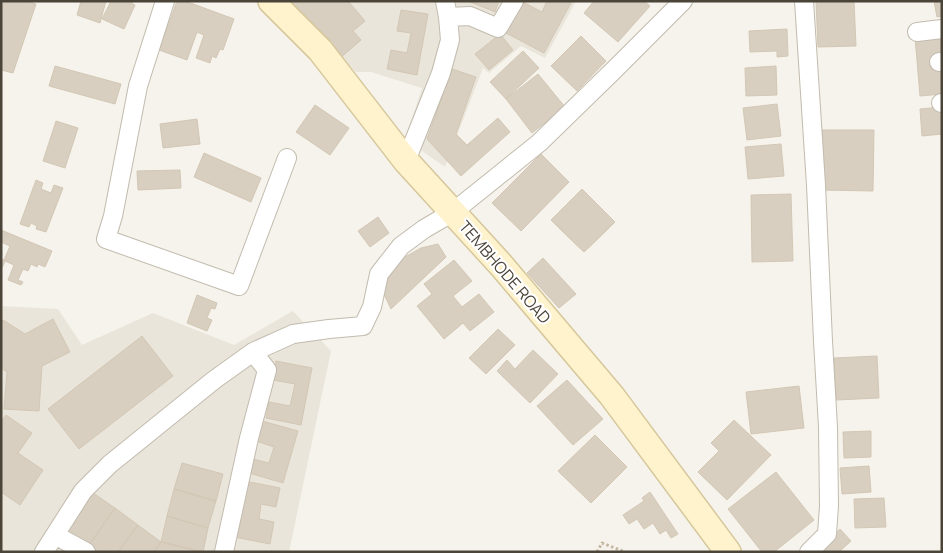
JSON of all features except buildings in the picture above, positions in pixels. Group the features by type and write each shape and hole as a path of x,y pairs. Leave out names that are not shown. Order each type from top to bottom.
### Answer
{"street":[{"path":"165,1 138,86 113,216 106,239 239,286 287,158"},
{"name":"TEMBHODE ROAD","path":"271,1 320,50 406,160 501,264 612,396 728,552"},
{"path":"406,160 441,73 450,40 446,9 470,16 498,28 514,1"},
{"path":"44,552 83,490 110,464 214,380 253,352 293,334 364,326 372,307 379,274 401,246 424,229 453,212 539,142 683,1"},
{"path":"804,1 816,185 828,437 829,506 827,534 809,552"},
{"path":"917,32 942,29"},
{"path":"224,552 249,438 267,370 253,352"},
{"path":"55,535 86,552"}],"path":[{"path":"597,552 602,544 625,552"}],"shaded area":[{"path":"284,1 576,1 545,58 521,46 489,73 483,68 445,167 405,139 422,88 371,72 356,72"},
{"path":"1,306 58,309 82,345 153,313 234,345 293,311 331,351 289,552 1,552"}]}
